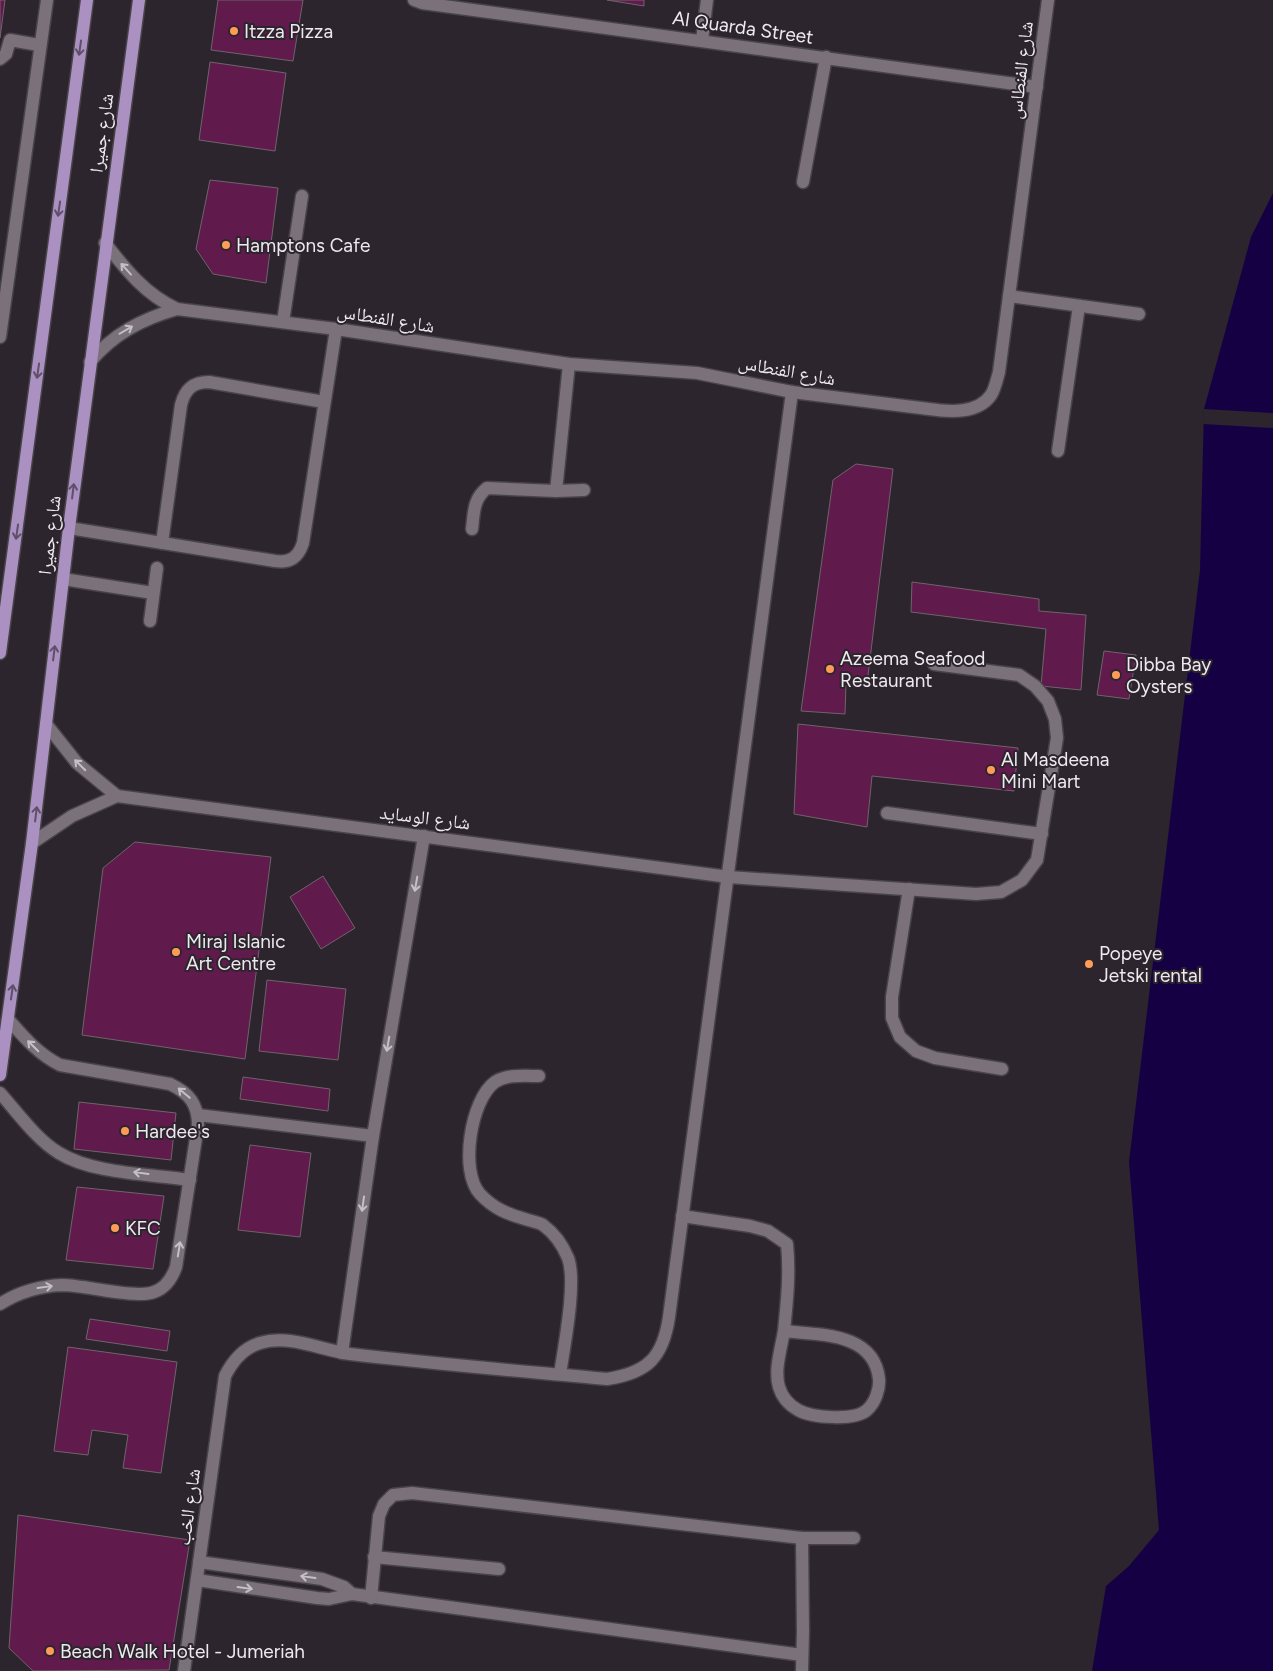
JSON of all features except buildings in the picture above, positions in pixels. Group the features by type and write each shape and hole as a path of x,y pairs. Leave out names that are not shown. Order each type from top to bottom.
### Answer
{"main road":[{"name":"شارع جميرا","path":"0,653 6,572 87,0"},
{"name":"شارع جميرا","path":"0,1075 32,844 69,528 138,0"}],"street":[{"path":"0,337 39,45 47,0"},
{"name":"Al Quarda Street","path":"414,0 1036,87"},
{"path":"702,40 707,0"},
{"name":"شارع الفنطاس","path":"105,243 138,283 157,300 177,309 336,328 569,364 697,372 792,392 951,412 973,408 991,395 999,372 1048,0"},
{"path":"0,59 6,54 10,40 39,45"},
{"path":"803,182 826,57"},
{"path":"283,322 302,196"},
{"path":"1009,296 1139,314"},
{"path":"1058,451 1079,306"},
{"name":"شارع الفنطاس","path":"90,362 101,349 128,328 177,309"},
{"path":"69,528 275,561 284,562 293,559 300,552 303,544 336,328"},
{"path":"556,491 569,364"},
{"path":"162,543 181,405 188,388 194,384 209,382 324,402"},
{"path":"424,836 373,1136 342,1353 607,1379 627,1376 646,1368 658,1353 666,1336 729,877 792,392"},
{"path":"472,529 476,502 479,494 487,488 556,491 584,490"},
{"path":"150,621 157,568"},
{"path":"63,579 154,593"},
{"name":"شارع الوسايد","path":"117,796 729,877 976,894 1001,892 1022,880 1037,860 1057,738 1055,719 1048,701 1035,686 1019,675 934,664"},
{"path":"32,844 72,816 117,796 78,764 46,724"},
{"path":"888,814 1042,834"},
{"path":"909,889 892,997 892,1018 900,1037 916,1051 936,1058 1002,1069"},
{"path":"0,1304 24,1292 44,1286 64,1285 153,1293 165,1286 172,1277 176,1267 198,1115 193,1101 183,1090 170,1084 74,1069 46,1059 8,1019"},
{"path":"539,1076 510,1077 497,1081 486,1089 480,1101 468,1154 470,1174 478,1191 491,1205 508,1214 542,1224 558,1240 568,1260 571,1282 560,1374"},
{"path":"0,1093 41,1138 58,1152 78,1162 190,1180"},
{"path":"198,1115 373,1136"},
{"path":"682,1216 750,1226 768,1231 787,1244 790,1269 784,1331 777,1374 782,1396 800,1412 840,1418 854,1417 867,1410 875,1398 879,1385 878,1370 872,1357 863,1347 834,1336 784,1331"},
{"name":"شارع الخب","path":"184,1671 225,1376 232,1363 241,1353 259,1344 280,1340 342,1353"},
{"path":"371,1598 379,1516 384,1504 393,1494 412,1493 802,1538 854,1538"},
{"path":"802,1538 802,1671"},
{"path":"374,1556 500,1569"},
{"path":"199,1562 322,1579 344,1587 352,1594"},
{"path":"197,1580 317,1598 329,1599 352,1594 802,1655"}],"shaded area":[{"path":"1273,193 1273,1671 1092,1671 1106,1586 1129,1566 1159,1530 1129,1162 1200,570 1204,409 1251,237"}],"pier":[{"path":"1204,409 1273,413 1273,428 1203,424"}],"place":[{"name":"Itzza Pizza","path":"234,31"},
{"name":"Hamptons Cafe","path":"226,245"},
{"name":"Azeema Seafood Restaurant","path":"830,669"},
{"name":"Dibba Bay Oysters","path":"1116,675"},
{"name":"Al Masdeena Mini Mart","path":"991,770"},
{"name":"Miraj Islanic Art Centre","path":"176,952"},
{"name":"Popeye Jetski rental","path":"1089,964"},
{"name":"Hardee's","path":"125,1131"},
{"name":"KFC","path":"115,1228"},
{"name":"Beach Walk Hotel - Jumeriah","path":"50,1651"}]}
